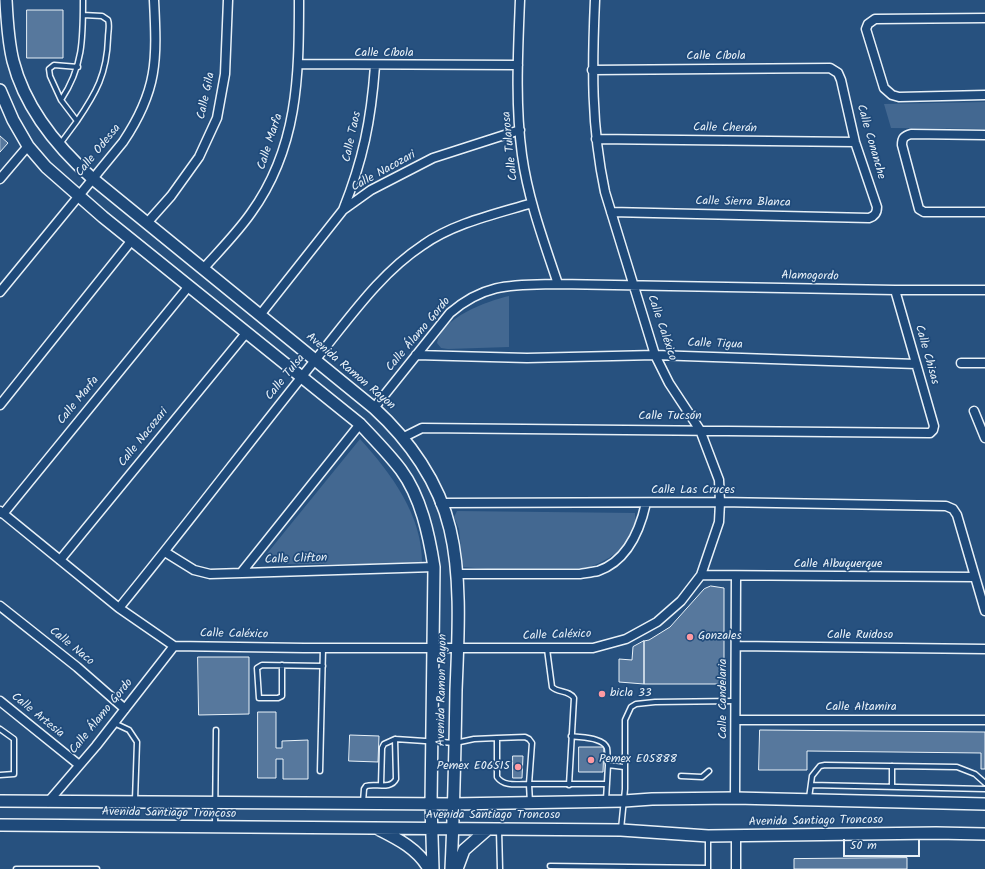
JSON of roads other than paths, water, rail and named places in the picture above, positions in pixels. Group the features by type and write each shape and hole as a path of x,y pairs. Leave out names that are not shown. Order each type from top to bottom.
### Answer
{"main road":[{"name":"Avenida Ramon Rayon","path":"6,0 13,61 26,94 40,121 58,145 93,179 374,408 404,437 430,477 450,529 456,574 457,648 451,869"},
{"name":"Avenida Ramon Rayon","path":"0,90 13,120 28,146 46,167 78,196 360,424 394,462 411,488 430,538 434,567 431,804 433,869"},
{"name":"Avenida Santiago Troncoso","path":"0,801 215,804 453,804 735,798 985,804"},
{"name":"Avenida Santiago Troncoso","path":"0,825 621,830 708,836 936,833 985,834"},
{"path":"376,828 412,849 421,856 429,869"},
{"path":"457,869 464,850 493,829"}],"street":[{"name":"Calle Odessa","path":"0,292 123,142 138,120 149,95 154,75 156,36 154,0"},
{"name":"Calle Gila","path":"148,223 171,196 199,157 217,118 225,74 228,0"},
{"name":"Calle Marfa","path":"203,269 251,213 275,174 292,123 299,64 299,0"},
{"name":"Calle Tularosa","path":"520,0 518,65 520,130 525,175 532,203 558,284"},
{"name":"Calle Caléxico","path":"174,646 324,648 593,648 626,638 657,622 681,601 701,575 719,522 719,480 700,430 679,400 655,354 611,212 600,167 596,139 592,70 595,0"},
{"path":"985,18 875,20 868,24 866,34 882,81 887,92 892,95 899,97 985,95"},
{"name":"Calle Cíbola","path":"299,64 375,66 518,65"},
{"name":"Calle Taos","path":"343,210 357,175 365,143 372,109 375,66"},
{"name":"Calle Cíbola","path":"592,70 830,68 838,73"},
{"name":"Calle Conanche","path":"838,73 841,80 855,142 877,207 877,212 874,216"},
{"name":"Calle Nacozari","path":"260,315 343,210 371,190 433,158 478,142 520,130"},
{"path":"985,135 911,134 902,139 902,145 917,207 924,212 985,212"},
{"name":"Calle Cherán","path":"596,139 855,142"},
{"path":"0,179 28,146"},
{"name":"Calle Tulsa","path":"119,608 165,552 302,376 392,269 423,244 454,229 532,203"},
{"name":"Calle Sierra Blanca","path":"611,212 874,216"},
{"path":"0,405 132,240"},
{"name":"Calle Álamo Gordo","path":"374,408 450,313 463,302 483,292 503,286 558,284 634,285"},
{"name":"Alamogordo","path":"634,285 895,290 985,290"},
{"name":"Calle Marfa","path":"1,512 189,286"},
{"name":"Calle Chisas","path":"895,290 934,426"},
{"name":"Calle Nacozari","path":"60,560 247,332"},
{"name":"Calle Tigua","path":"416,354 527,358 655,354 916,364"},
{"path":"961,363 985,364"},
{"path":"974,411 985,438"},
{"path":"241,574 360,424"},
{"name":"Calle Tucsón","path":"404,437 422,428 700,430 926,434 933,430 934,426"},
{"name":"Calle Las Cruces","path":"440,503 720,502 946,506 953,509 957,516 975,577"},
{"path":"456,574 580,574 599,570 618,559 634,539 642,523 646,503"},
{"path":"1,512 119,608 174,646"},
{"name":"Calle Clifton","path":"165,552 194,570 205,573 241,574 434,567"},
{"name":"Calle Albuquerque","path":"701,575 975,577"},
{"name":"Calle Candelaria","path":"735,798 737,720 736,576"},
{"path":"975,577 985,611"},
{"name":"Calle Naco","path":"0,606 77,667 125,709"},
{"name":"Calle Álamo Gordo","path":"48,802 78,764 114,723 174,646"},
{"name":"Calle Ruidoso","path":"736,646 985,649"},
{"name":"Calle Artesia","path":"0,701 78,764"},
{"name":"Calle Altamira","path":"737,720 985,720"},
{"path":"736,836 736,869"}],"lane":[{"path":"61,100 72,84 78,67 83,0"},
{"path":"58,145 77,121 95,94 103,77 108,53 108,20 102,16 83,15"},
{"path":"77,121 61,100 50,76 49,69 54,65 78,67"},
{"path":"320,771 324,648"},
{"path":"547,649 550,684 554,689 570,693 574,698 569,785"},
{"path":"282,665 282,696 278,698 259,698 258,668 262,665 282,665 323,666"},
{"path":"621,830 624,801 625,720 631,707 636,704 655,702 736,701"},
{"path":"114,723 129,730 137,742 135,803"},
{"path":"0,729 14,739 14,774 0,775"},
{"path":"215,827 216,730"},
{"path":"572,736 599,741 604,744 607,749 608,765 606,801"},
{"path":"381,785 382,748 384,744 395,739 432,740 455,743 474,739 525,737 529,738 532,744 529,784 530,803"},
{"path":"498,738 497,778 504,784 607,784"},
{"path":"362,804 364,789 366,786 392,784 396,779 395,739"},
{"path":"608,765 624,767"},
{"path":"809,800 812,776 820,766 957,767 975,774 985,783"},
{"path":"892,766 892,786"},
{"path":"681,776 702,777 709,771"},
{"path":"811,786 892,786 985,789"},
{"path":"493,829 500,869"},
{"path":"550,866 708,868 708,836"},
{"path":"16,869 97,869"}],"place":[{"name":"Gonzales","path":"690,637"},
{"name":"bicla 33","path":"602,694"},
{"name":"Pemex E05888","path":"591,760"},
{"name":"Pemex E06515","path":"518,767"}]}
